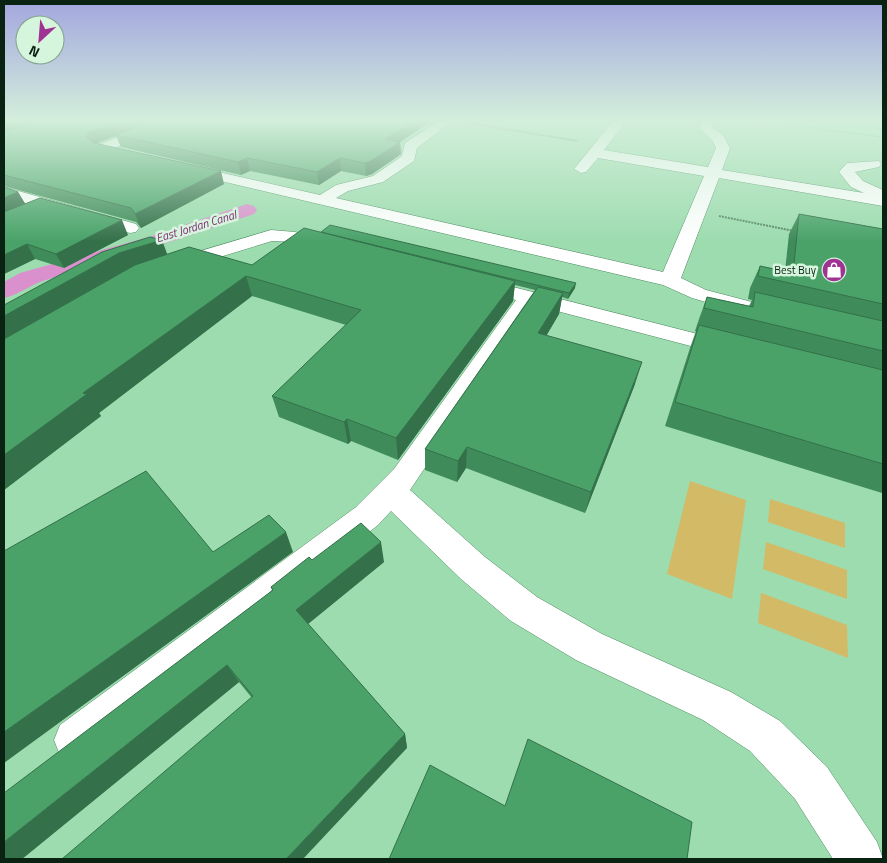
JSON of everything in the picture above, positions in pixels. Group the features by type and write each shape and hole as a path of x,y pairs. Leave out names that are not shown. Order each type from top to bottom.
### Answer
{"street":[{"path":"322,200 342,188 373,182 406,160"},
{"path":"581,169 588,160"},
{"path":"638,160 880,197"},
{"path":"670,280 720,174 721,160"},
{"path":"874,164 852,166 846,172 847,176 857,184 880,197"},
{"path":"168,165 670,280 718,300 767,312"},
{"path":"4,192 130,228"},
{"path":"21,216 46,204"},
{"path":"153,272 257,238 271,236 295,237 351,251"},
{"path":"454,278 749,354"},
{"path":"51,758 344,534 392,492 419,457 529,297"},
{"path":"392,492 473,568 524,609 589,647 717,706 741,719 765,736 811,783 860,859"}],"path":[{"path":"720,174 714,215 797,231"}],"shaded area":[{"path":"690,481 746,500 732,599 667,574"},
{"path":"770,499 845,523 845,548 768,522"},
{"path":"766,542 847,570 847,599 763,569"},
{"path":"761,593 847,625 848,658 758,623"}],"building":[{"path":"4,160 172,160 221,171 135,214 131,208 4,175"},
{"path":"258,160 336,160 317,172"},
{"path":"351,160 372,160 365,163"},
{"path":"4,187 18,192 4,198"},
{"path":"40,198 122,220 56,254 27,244 4,255 4,212"},
{"path":"799,214 883,229 883,304 758,276 760,266 793,273"},
{"path":"330,225 576,283 569,293 321,232"},
{"path":"304,228 515,281 396,438 347,419 344,422 272,396 361,310 246,276 83,393 87,394 4,455 4,339 135,265 189,247 252,265"},
{"path":"150,237 162,240 119,253 4,316 4,305 102,252"},
{"path":"538,287 563,293 538,333 642,362 591,492 467,447 458,461 425,449"},
{"path":"755,292 883,321 883,351 704,308 707,297 753,307"},
{"path":"699,325 883,370 883,464 675,402"},
{"path":"146,471 213,552 269,515 286,532 4,732 4,551"},
{"path":"361,523 381,542 296,610 405,734 286,859 62,859 253,696 227,665 4,842 4,793 273,590 271,587 309,557 312,560"},
{"path":"528,739 692,822 687,859 389,859 430,765 505,806"}],"waterway":[{"name":"East Jordan Canal","path":"4,291 28,278 159,240 247,210"}],"place":[{"name":"Best Buy","path":"834,270"}]}
